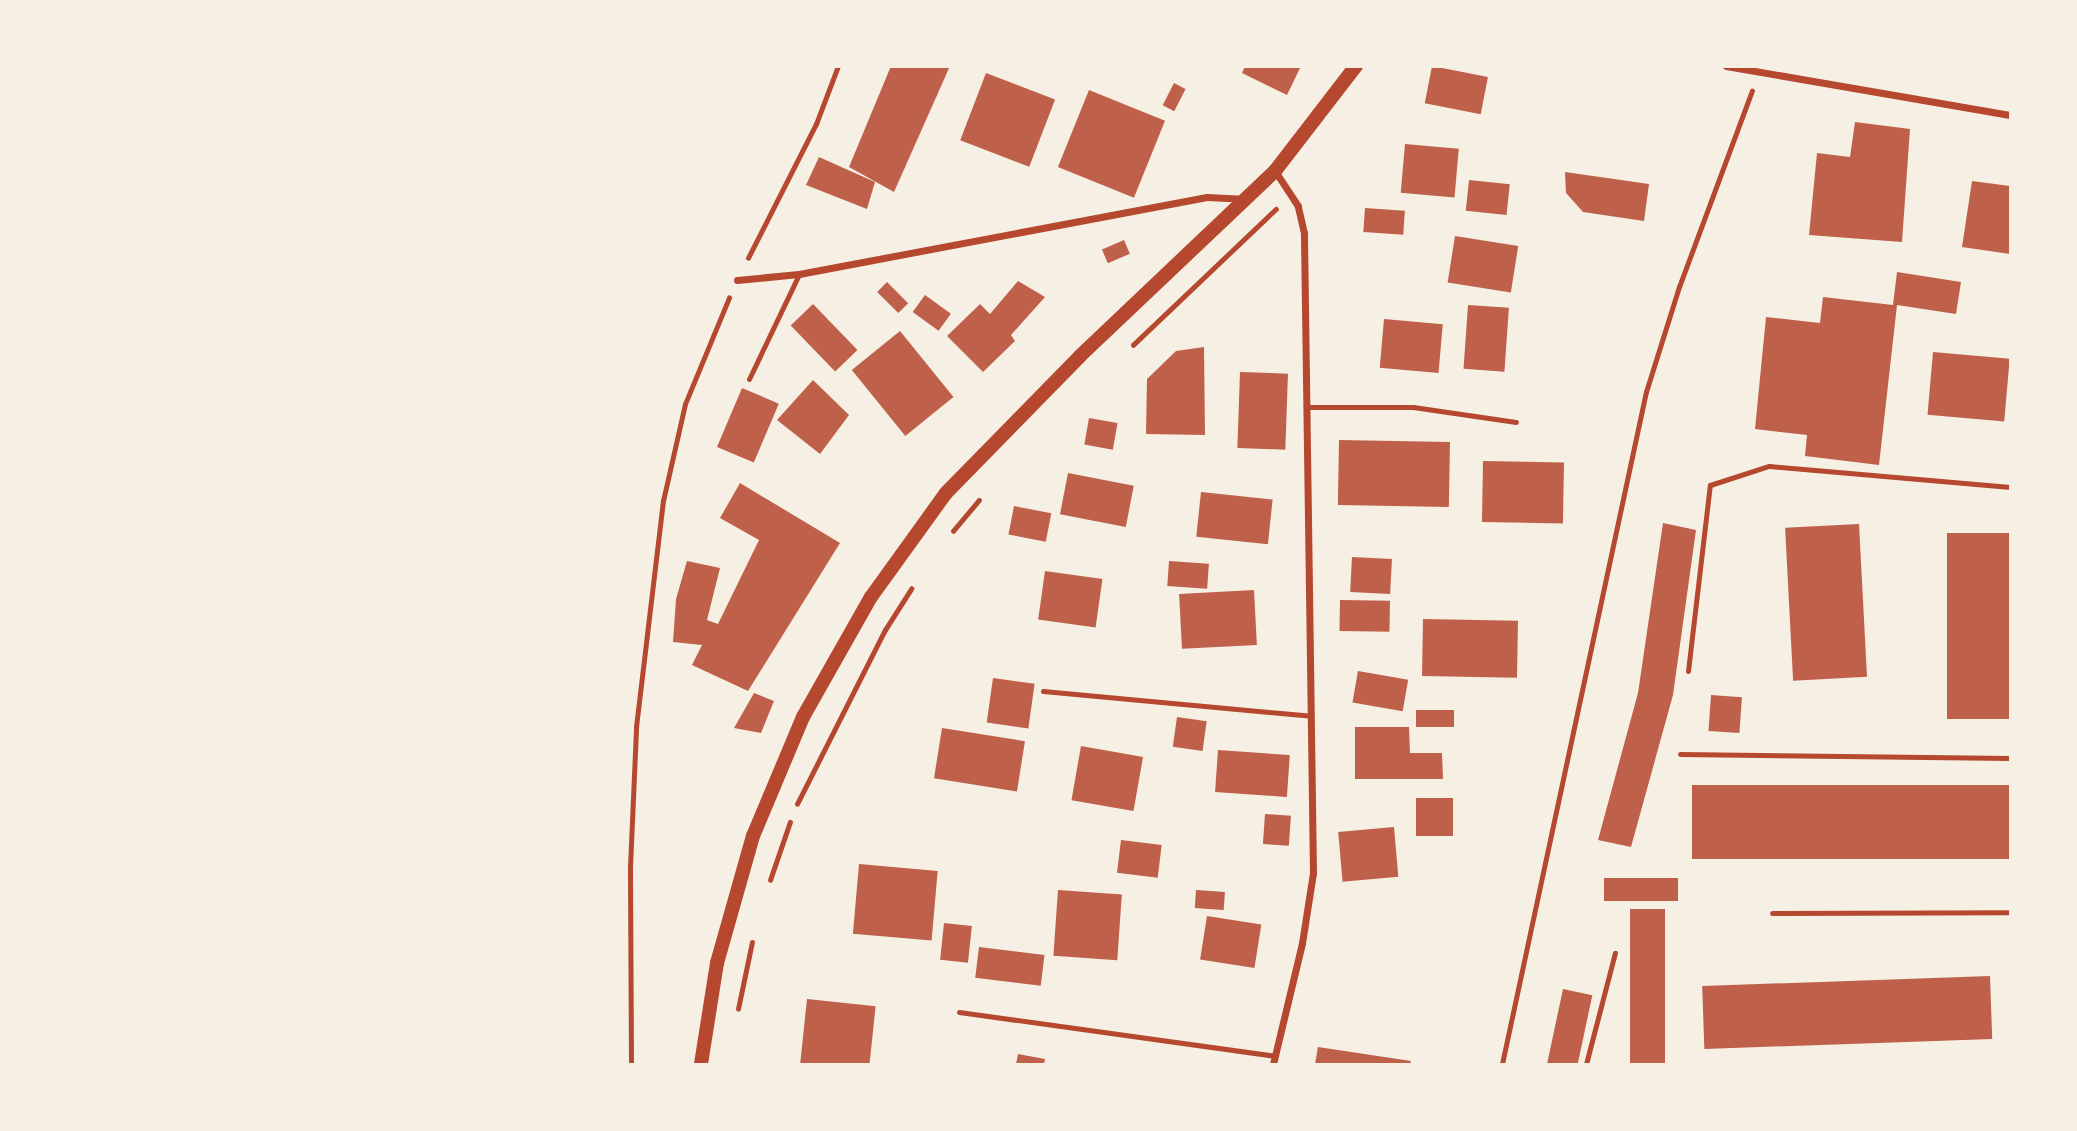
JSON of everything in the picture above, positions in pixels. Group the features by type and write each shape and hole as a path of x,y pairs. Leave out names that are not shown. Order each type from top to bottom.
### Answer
{"main road":[{"path":"701,1065 717,963 752,836 803,717 871,597 946,493 1080,356 1275,171 1356,66"}],"street":[{"path":"1726,66 2011,115"},
{"path":"1274,1060 1303,943 1313,873 1304,233 1291,195 1275,171"},
{"path":"737,280 799,274 1207,197 1246,200"}],"lane":[{"path":"749,379 799,274"},
{"path":"1308,407 1413,407 1516,422"},
{"path":"1688,671 1710,485 1769,466 2011,486"},
{"path":"1043,691 1311,716"},
{"path":"1680,754 2011,758"},
{"path":"1772,914 2011,912"},
{"path":"1586,1065 1615,953"},
{"path":"959,1012 1274,1060"}],"path":[{"path":"631,1065 630,867 635,727 663,501 685,404 737,280 816,124 838,66"},
{"path":"1502,1065 1646,393 1679,287 1759,72"},
{"path":"1126,352 1291,195"},
{"path":"949,536 984,494"},
{"path":"766,893 791,817 825,743 885,630 919,578"},
{"path":"738,1012 754,931"}],"building":[{"path":"891,66 950,66 894,192 849,167"},
{"path":"1245,66 1301,66 1287,95 1242,73"},
{"path":"1432,66 1488,77 1481,114 1425,103"},
{"path":"986,73 1055,100 1029,167 960,140"},
{"path":"1174,83 1186,89 1174,111 1163,105"},
{"path":"1089,90 1165,121 1134,198 1058,167"},
{"path":"1855,122 1910,129 1902,242 1809,235 1817,153 1850,157"},
{"path":"1405,144 1459,149 1455,198 1401,193"},
{"path":"819,157 875,182 867,209 806,185"},
{"path":"1565,172 1649,184 1644,221 1583,212 1566,193"},
{"path":"1469,180 1510,184 1507,215 1466,211"},
{"path":"1972,181 2010,186 2010,254 1962,247"},
{"path":"1365,208 1405,211 1403,235 1363,232"},
{"path":"1455,236 1518,246 1511,292 1448,282"},
{"path":"1124,240 1130,254 1108,263 1102,249"},
{"path":"1897,272 1961,282 1956,314 1897,305 1879,465 1805,456 1807,435 1755,429 1766,317 1820,323 1823,297 1893,305"},
{"path":"1018,281 1045,297 1011,335 1015,341 983,372 947,336 980,304 990,314"},
{"path":"887,282 908,303 898,313 877,292"},
{"path":"925,295 951,314 939,331 913,312"},
{"path":"813,304 857,350 835,372 791,326"},
{"path":"1468,305 1509,308 1504,372 1464,369"},
{"path":"1384,319 1443,324 1439,373 1380,368"},
{"path":"900,331 953,397 905,436 852,370"},
{"path":"1204,347 1205,435 1146,434 1147,379 1176,351"},
{"path":"1933,352 2010,359 2004,421 1928,415"},
{"path":"1240,372 1288,374 1285,450 1237,448"},
{"path":"813,380 849,415 820,454 777,420"},
{"path":"742,388 779,404 754,463 717,447"},
{"path":"1089,418 1118,423 1113,450 1084,445"},
{"path":"1339,440 1450,442 1449,507 1338,505"},
{"path":"1483,461 1564,462 1563,523 1482,522"},
{"path":"1068,473 1134,486 1126,527 1060,514"},
{"path":"740,483 840,543 748,691 692,665 702,645 673,642 676,599 687,561 720,568 707,620 718,624 759,540 720,518"},
{"path":"1201,492 1273,500 1268,544 1196,537"},
{"path":"1014,506 1051,513 1046,542 1008,534"},
{"path":"1663,523 1696,530 1673,695 1631,847 1598,840 1638,693"},
{"path":"1859,524 1867,677 1793,681 1785,528"},
{"path":"1947,533 2010,533 2010,719 1947,719"},
{"path":"1352,557 1392,559 1390,594 1350,592"},
{"path":"1169,561 1209,564 1207,589 1167,586"},
{"path":"1045,571 1102,579 1096,628 1038,620"},
{"path":"1254,590 1257,645 1182,649 1179,594"},
{"path":"1340,600 1390,601 1389,632 1339,631"},
{"path":"1423,619 1518,621 1517,678 1422,676"},
{"path":"1358,671 1408,680 1403,711 1352,703"},
{"path":"993,678 1035,684 1028,728 987,723"},
{"path":"754,693 774,701 761,733 734,728"},
{"path":"1711,695 1742,697 1739,733 1708,731"},
{"path":"1416,710 1454,710 1454,727 1416,727"},
{"path":"1177,717 1207,721 1203,751 1173,747"},
{"path":"1355,727 1409,727 1410,753 1442,753 1443,779 1355,779"},
{"path":"942,728 1025,741 1017,792 934,778"},
{"path":"1081,746 1143,757 1133,811 1071,800"},
{"path":"1218,750 1290,755 1287,797 1215,792"},
{"path":"1692,785 2010,785 2010,859 1692,859"},
{"path":"1416,798 1453,798 1453,836 1416,836"},
{"path":"1265,814 1291,816 1289,846 1263,844"},
{"path":"1394,827 1398,877 1343,882 1338,832"},
{"path":"1121,840 1162,845 1158,878 1117,873"},
{"path":"859,864 938,871 932,941 853,934"},
{"path":"1604,878 1678,878 1678,901 1604,901"},
{"path":"1058,890 1122,894 1117,960 1053,956"},
{"path":"1196,890 1225,892 1224,910 1195,908"},
{"path":"1630,909 1665,909 1665,1064 1630,1064"},
{"path":"1207,916 1261,925 1254,968 1200,959"},
{"path":"944,923 972,926 968,963 940,960"},
{"path":"979,947 1045,955 1041,986 975,978"},
{"path":"1990,976 1992,1039 1704,1049 1702,986"},
{"path":"1563,989 1592,995 1578,1064 1547,1064"},
{"path":"807,999 876,1006 870,1064 800,1064"},
{"path":"1318,1047 1411,1061 1410,1064 1315,1064"},
{"path":"1018,1054 1045,1059 1044,1064 1016,1064"}]}
